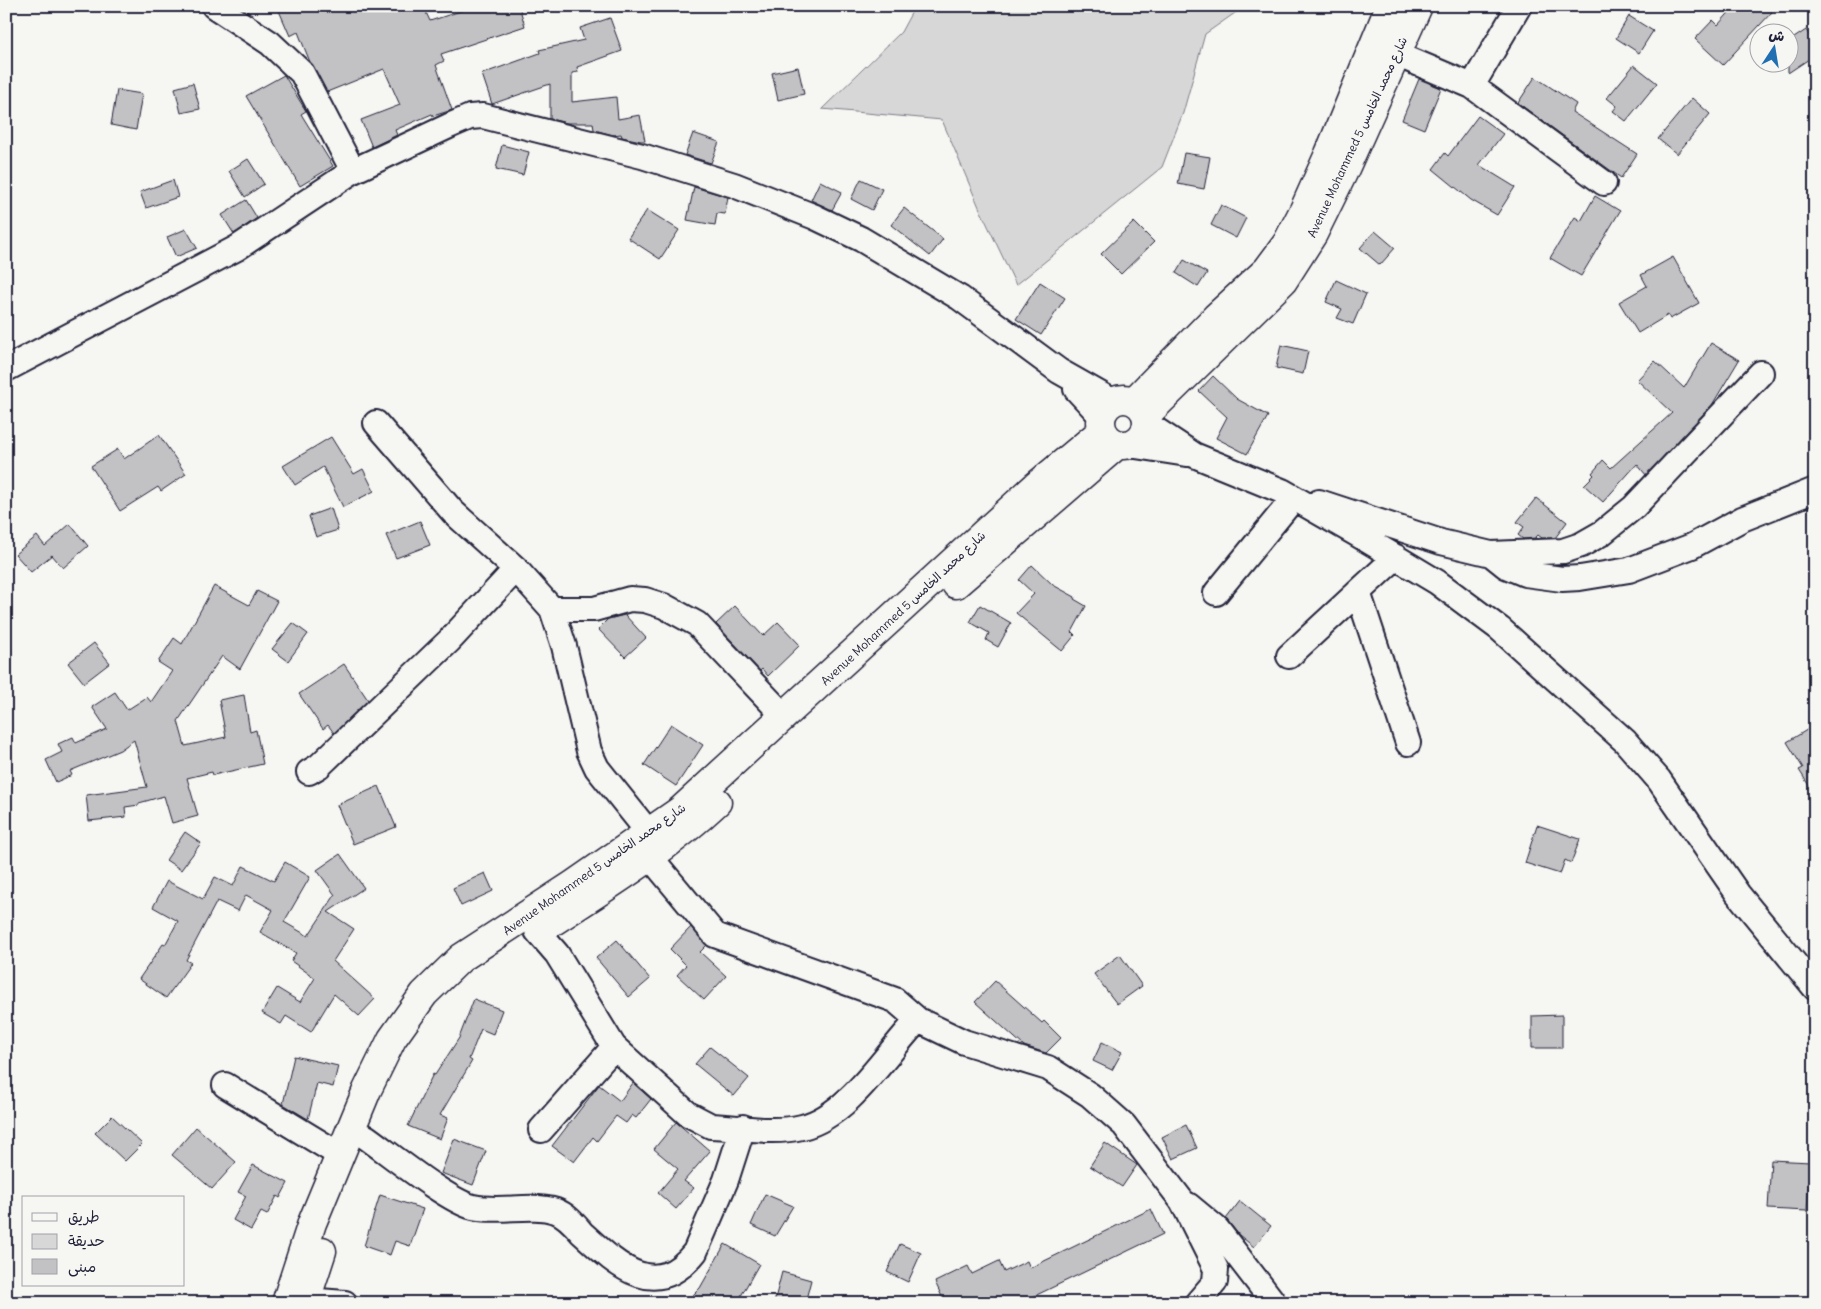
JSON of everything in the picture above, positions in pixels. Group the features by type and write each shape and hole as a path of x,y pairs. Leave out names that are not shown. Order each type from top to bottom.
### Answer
{"main road":[{"name":"Avenue Mohammed 5 شارع محمد الخامس","path":"299,1302 366,1137 401,1058 434,1010 476,970 537,931 650,846 681,810 1036,486 1123,422 1216,317 1266,270 1287,243 1329,154 1390,6"},
{"name":"Avenue Mohammed 5 شارع محمد الخامس","path":"299,1302 312,1223 367,1090 392,1039 424,994 461,958 650,846 701,818 943,596 1123,422 1283,281 1298,260 1343,173 1418,6"}],"street":[{"path":"214,6 270,43 302,73 353,171"},
{"path":"1472,86 1519,6"},
{"path":"1396,54 1472,86 1604,183"},
{"path":"6,370 237,248 353,171 470,117 483,116 642,156 734,185 815,217 861,239 960,298 1059,371 1123,422 1288,495 1437,582 1500,628 1624,741 1660,780 1738,894 1815,988"},
{"path":"1288,495 1353,511 1441,542 1491,554 1563,551 1582,545 1602,533 1634,507 1761,372"},
{"path":"376,423 453,512 516,569 552,609 597,768 650,846 715,935 895,1000 918,1020 964,1042 1048,1068 1090,1095 1124,1125 1182,1201 1216,1269 1216,1282 1197,1303"},
{"path":"1491,554 1506,566 1525,574 1545,579 1580,578 1629,570 1692,546 1742,519 1815,490"},
{"path":"1216,593 1288,495"},
{"path":"1289,656 1396,557"},
{"path":"308,772 319,766 449,641 516,569"},
{"path":"1358,592 1408,743"},
{"path":"552,609 594,609 630,599 645,600 664,606 697,624 785,717"},
{"path":"537,931 558,954 614,1047 688,1114 711,1126 778,1130 803,1127 817,1122 835,1110 865,1083 898,1041 918,1020"},
{"path":"541,1130 614,1047"},
{"path":"225,1085 340,1155"},
{"path":"366,1137 465,1204 497,1210 533,1208 557,1211 565,1216 602,1251 639,1275 650,1278 675,1270 695,1252 726,1180 743,1127"},
{"path":"1182,1201 1218,1229 1274,1303"},
{"path":"299,1302 345,1303"}],"green space":[{"path":"915,6 1245,6 1205,34 1183,113 1162,167 1016,285 979,207 942,120 822,109 901,32"}],"building":[{"path":"277,6 423,6 430,21 476,6 519,6 525,26 441,54 444,61 436,65 452,110 433,116 432,114 395,130 397,135 372,147 361,120 400,105 384,69 327,92 310,62 298,32 290,36"},
{"path":"1735,6 1766,6 1772,12 1763,22 1748,22 1748,38 1723,65 1695,39 1713,20 1718,25"},
{"path":"1629,16 1653,31 1639,53 1616,38"},
{"path":"610,18 622,51 577,67 578,72 572,73 572,102 616,97 618,119 640,115 645,141 622,137 621,134 613,135 594,130 593,123 567,123 550,119 550,84 492,104 482,74 540,53 539,50 584,40 580,28"},
{"path":"1806,30 1815,44 1815,55 1798,66 1798,35"},
{"path":"1634,65 1657,83 1626,121 1613,111 1617,106 1607,98"},
{"path":"798,67 804,94 778,100 772,73"},
{"path":"284,75 306,111 301,114 333,166 300,186 246,96"},
{"path":"1535,77 1576,104 1572,112 1637,154 1621,178 1518,103"},
{"path":"1419,79 1441,88 1424,129 1402,120"},
{"path":"193,83 200,109 181,113 175,88"},
{"path":"117,90 142,94 136,130 111,125"},
{"path":"1692,98 1710,114 1677,154 1658,139"},
{"path":"1478,116 1503,134 1479,165 1515,187 1497,215 1471,200 1433,169 1445,153 1448,156"},
{"path":"693,133 719,142 711,163 685,155"},
{"path":"502,145 529,152 523,175 496,169"},
{"path":"1184,153 1210,157 1204,189 1178,184"},
{"path":"248,159 264,184 245,197 229,171"},
{"path":"861,179 882,189 872,210 851,199"},
{"path":"173,180 178,197 146,208 140,192"},
{"path":"820,181 842,192 832,210 811,200"},
{"path":"694,187 728,197 725,214 717,213 715,225 687,220"},
{"path":"1595,196 1620,211 1581,276 1550,258 1575,217 1581,221"},
{"path":"246,200 257,218 234,234 222,215"},
{"path":"1221,205 1246,218 1236,238 1211,225"},
{"path":"904,208 943,239 930,256 891,225"},
{"path":"647,210 679,230 660,259 628,238"},
{"path":"1134,222 1154,242 1121,274 1101,254"},
{"path":"186,229 197,248 176,257 167,237"},
{"path":"1375,231 1395,248 1380,265 1360,248"},
{"path":"1673,257 1699,303 1670,319 1668,315 1638,333 1619,302 1647,286 1641,275"},
{"path":"1184,260 1207,273 1198,287 1176,273"},
{"path":"1336,280 1366,294 1353,324 1337,318 1342,309 1326,302"},
{"path":"1040,282 1065,298 1041,335 1016,319"},
{"path":"1711,343 1739,360 1712,405 1646,475 1637,464 1603,502 1584,485 1594,475 1592,473 1603,460 1611,468 1672,413 1637,380 1655,361 1684,388"},
{"path":"1281,345 1308,351 1303,374 1276,368"},
{"path":"1213,376 1237,399 1268,416 1247,454 1216,438 1227,417 1199,391"},
{"path":"159,435 186,474 161,491 158,487 120,511 91,466 118,449 124,459"},
{"path":"331,437 354,474 363,469 374,491 343,507 323,467 295,485 283,466"},
{"path":"1536,498 1567,522 1555,538 1542,538 1538,535 1535,538 1523,539 1518,535 1524,527 1517,522"},
{"path":"331,508 338,530 316,537 309,516"},
{"path":"420,521 430,545 396,558 386,535"},
{"path":"70,524 88,546 63,568 52,555 31,572 15,554 37,536 45,546"},
{"path":"1032,565 1053,585 1075,597 1074,599 1086,606 1072,632 1075,635 1062,651 1016,613 1034,594 1019,580"},
{"path":"214,586 249,605 257,591 277,601 240,669 222,656 178,721 185,746 226,737 219,700 244,695 250,732 256,730 263,764 213,775 212,772 187,778 198,816 172,823 164,796 139,803 139,805 125,807 126,817 89,821 86,795 147,787 134,740 120,750 70,771 72,775 56,782 46,760 62,752 58,744 73,737 76,743 107,729 92,707 115,692 127,710 147,697 151,702 172,671 158,662 174,638 182,644"},
{"path":"980,605 1011,623 998,647 986,640 989,633 970,622"},
{"path":"735,606 763,636 778,622 800,645 768,676 762,669 760,671 716,624"},
{"path":"625,615 646,638 625,657 598,629 608,619"},
{"path":"293,623 308,634 288,661 272,649"},
{"path":"94,643 110,663 84,683 68,663"},
{"path":"344,664 368,700 334,733 328,725 323,729 299,694"},
{"path":"671,724 703,745 676,786 644,765"},
{"path":"1815,725 1815,795 1799,770 1803,768 1787,742"},
{"path":"379,786 396,827 353,844 337,805"},
{"path":"1537,825 1580,839 1571,863 1565,860 1560,874 1525,863"},
{"path":"185,832 201,843 181,870 166,860"},
{"path":"340,854 364,888 328,912 354,929 333,961 375,999 359,1016 334,994 311,1032 286,1016 281,1024 262,1013 277,988 300,1002 315,978 291,961 296,953 260,932 273,910 246,895 238,911 217,901 186,960 191,963 166,998 139,979 163,944 165,945 178,921 153,907 167,881 203,899 215,877 233,886 243,866 274,881 285,862 310,877 284,922 308,936 335,895 317,870"},
{"path":"485,873 493,891 461,906 453,888"},
{"path":"691,927 707,945 700,952 726,976 704,1000 677,975 686,965 670,949"},
{"path":"617,940 650,979 629,997 596,958"},
{"path":"1120,955 1142,986 1117,1004 1094,974"},
{"path":"995,981 1042,1023 1044,1021 1061,1038 1046,1053 1024,1046 975,1002"},
{"path":"474,999 502,1010 493,1034 481,1029 469,1059 472,1061 440,1115 448,1118 440,1139 408,1126 433,1074 435,1075 459,1038"},
{"path":"1562,1015 1562,1048 1532,1048 1532,1016"},
{"path":"1102,1042 1122,1052 1112,1070 1093,1061"},
{"path":"710,1047 749,1078 734,1096 695,1064"},
{"path":"294,1056 338,1066 333,1087 317,1083 308,1119 283,1104"},
{"path":"633,1083 651,1099 636,1118 632,1115 626,1123 616,1116 597,1141 593,1137 574,1162 552,1146 599,1085 620,1101"},
{"path":"112,1116 142,1144 125,1161 95,1133"},
{"path":"676,1122 710,1151 684,1181 694,1188 676,1209 658,1193 678,1169 654,1149"},
{"path":"1186,1125 1197,1148 1173,1159 1162,1137"},
{"path":"196,1127 236,1162 212,1189 172,1155"},
{"path":"454,1139 486,1151 473,1185 441,1173"},
{"path":"1105,1143 1137,1165 1122,1187 1090,1166"},
{"path":"1771,1160 1810,1162 1807,1211 1768,1209"},
{"path":"253,1165 288,1183 280,1198 277,1196 267,1215 261,1212 251,1230 233,1220 246,1196 238,1192"},
{"path":"765,1194 793,1206 775,1236 751,1225"},
{"path":"380,1195 423,1209 410,1246 395,1241 390,1255 364,1246"},
{"path":"1240,1201 1271,1226 1254,1247 1239,1235 1226,1219"},
{"path":"1151,1209 1163,1234 1020,1303 945,1303 935,1282 968,1266 972,1274 999,1261 1004,1272 1027,1261 1030,1268"},
{"path":"725,1244 759,1264 737,1303 685,1303 700,1288"},
{"path":"900,1244 921,1253 908,1282 887,1272"},
{"path":"782,1272 811,1280 805,1303 774,1303"}]}
